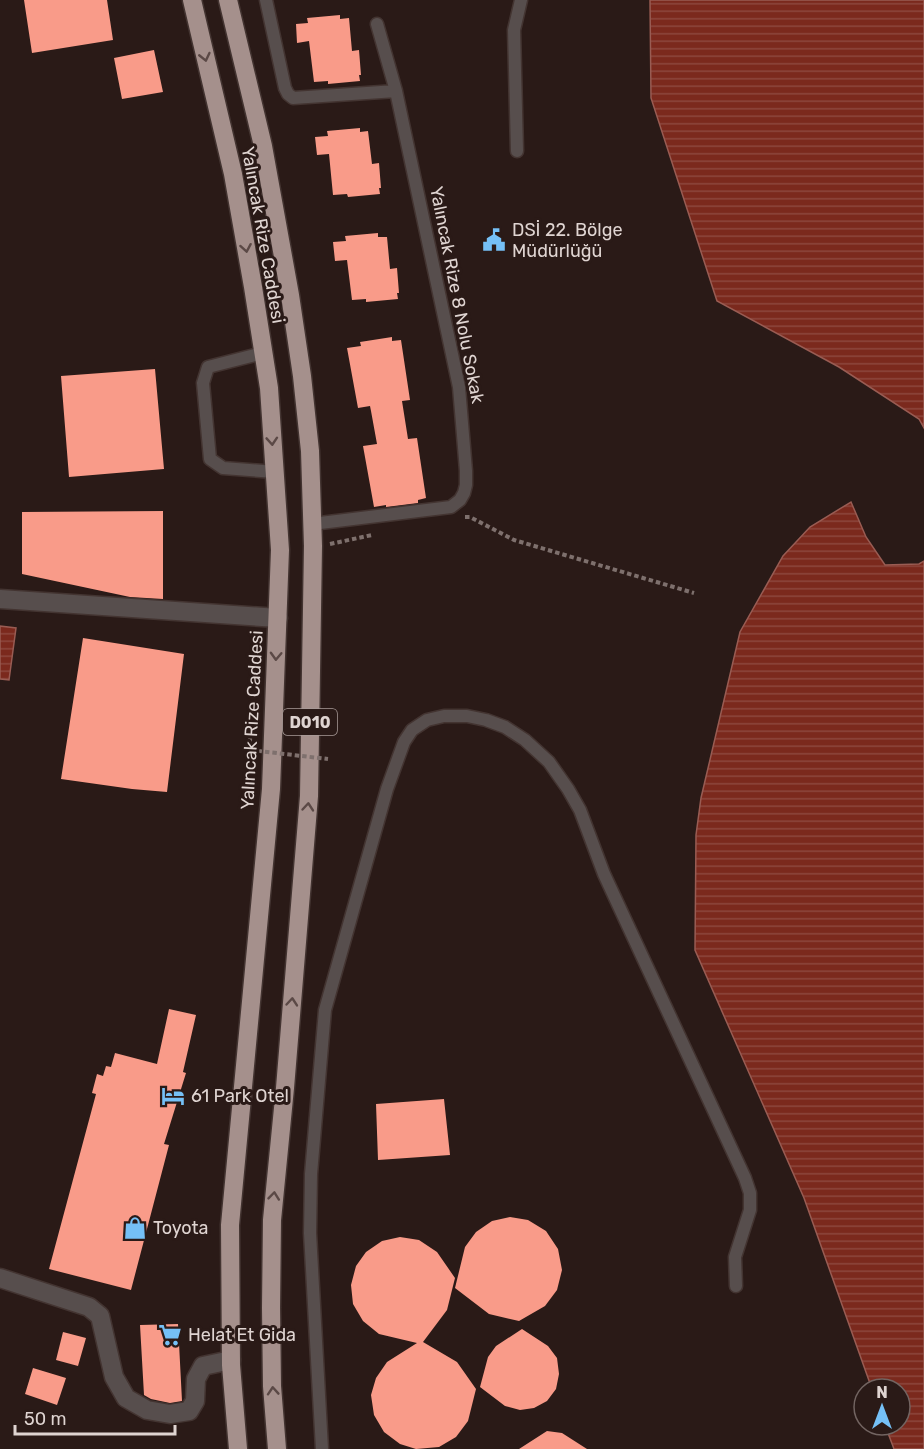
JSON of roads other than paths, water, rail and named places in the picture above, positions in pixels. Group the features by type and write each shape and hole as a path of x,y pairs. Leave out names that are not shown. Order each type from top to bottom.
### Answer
{"highway":[{"name":"Yalıncak Rize Caddesi","path":"192,0 233,174 253,287 269,388 280,549 271,789 230,1225 231,1359 238,1449"},
{"name":"Yalıncak Rize Caddesi","path":"228,0 263,146 290,295 310,452 313,546 309,796 272,1220 272,1375 277,1449"}],"street":[{"path":"0,599 278,618"},
{"path":"0,1278 89,1306 100,1316 114,1377 126,1398 147,1410 170,1413 189,1411 195,1401 196,1379 203,1366 231,1359"}],"lane":[{"path":"266,0 285,88 293,98 396,90"},
{"path":"517,151 514,30 521,0"},
{"name":"Yalıncak Rize 8 Nolu Sokak","path":"312,524 451,507 460,500 466,485 459,387 396,90 377,24"},
{"path":"263,353 208,367 203,383 210,459 223,468 275,472"},
{"path":"322,1449 310,1233 311,1174 325,1010 387,789 404,742 412,730 427,720 444,716 467,716 505,727 525,740 549,762 580,810 604,874 750,1193 750,1210 735,1257 736,1286"}],"place":[{"name":"DSİ 22. Bölge Müdürlüğü","path":"494,240"},
{"name":"61 Park Otel","path":"173,1096"},
{"name":"Toyota","path":"135,1228"},
{"name":"Helat Et Gida","path":"170,1335"}]}
